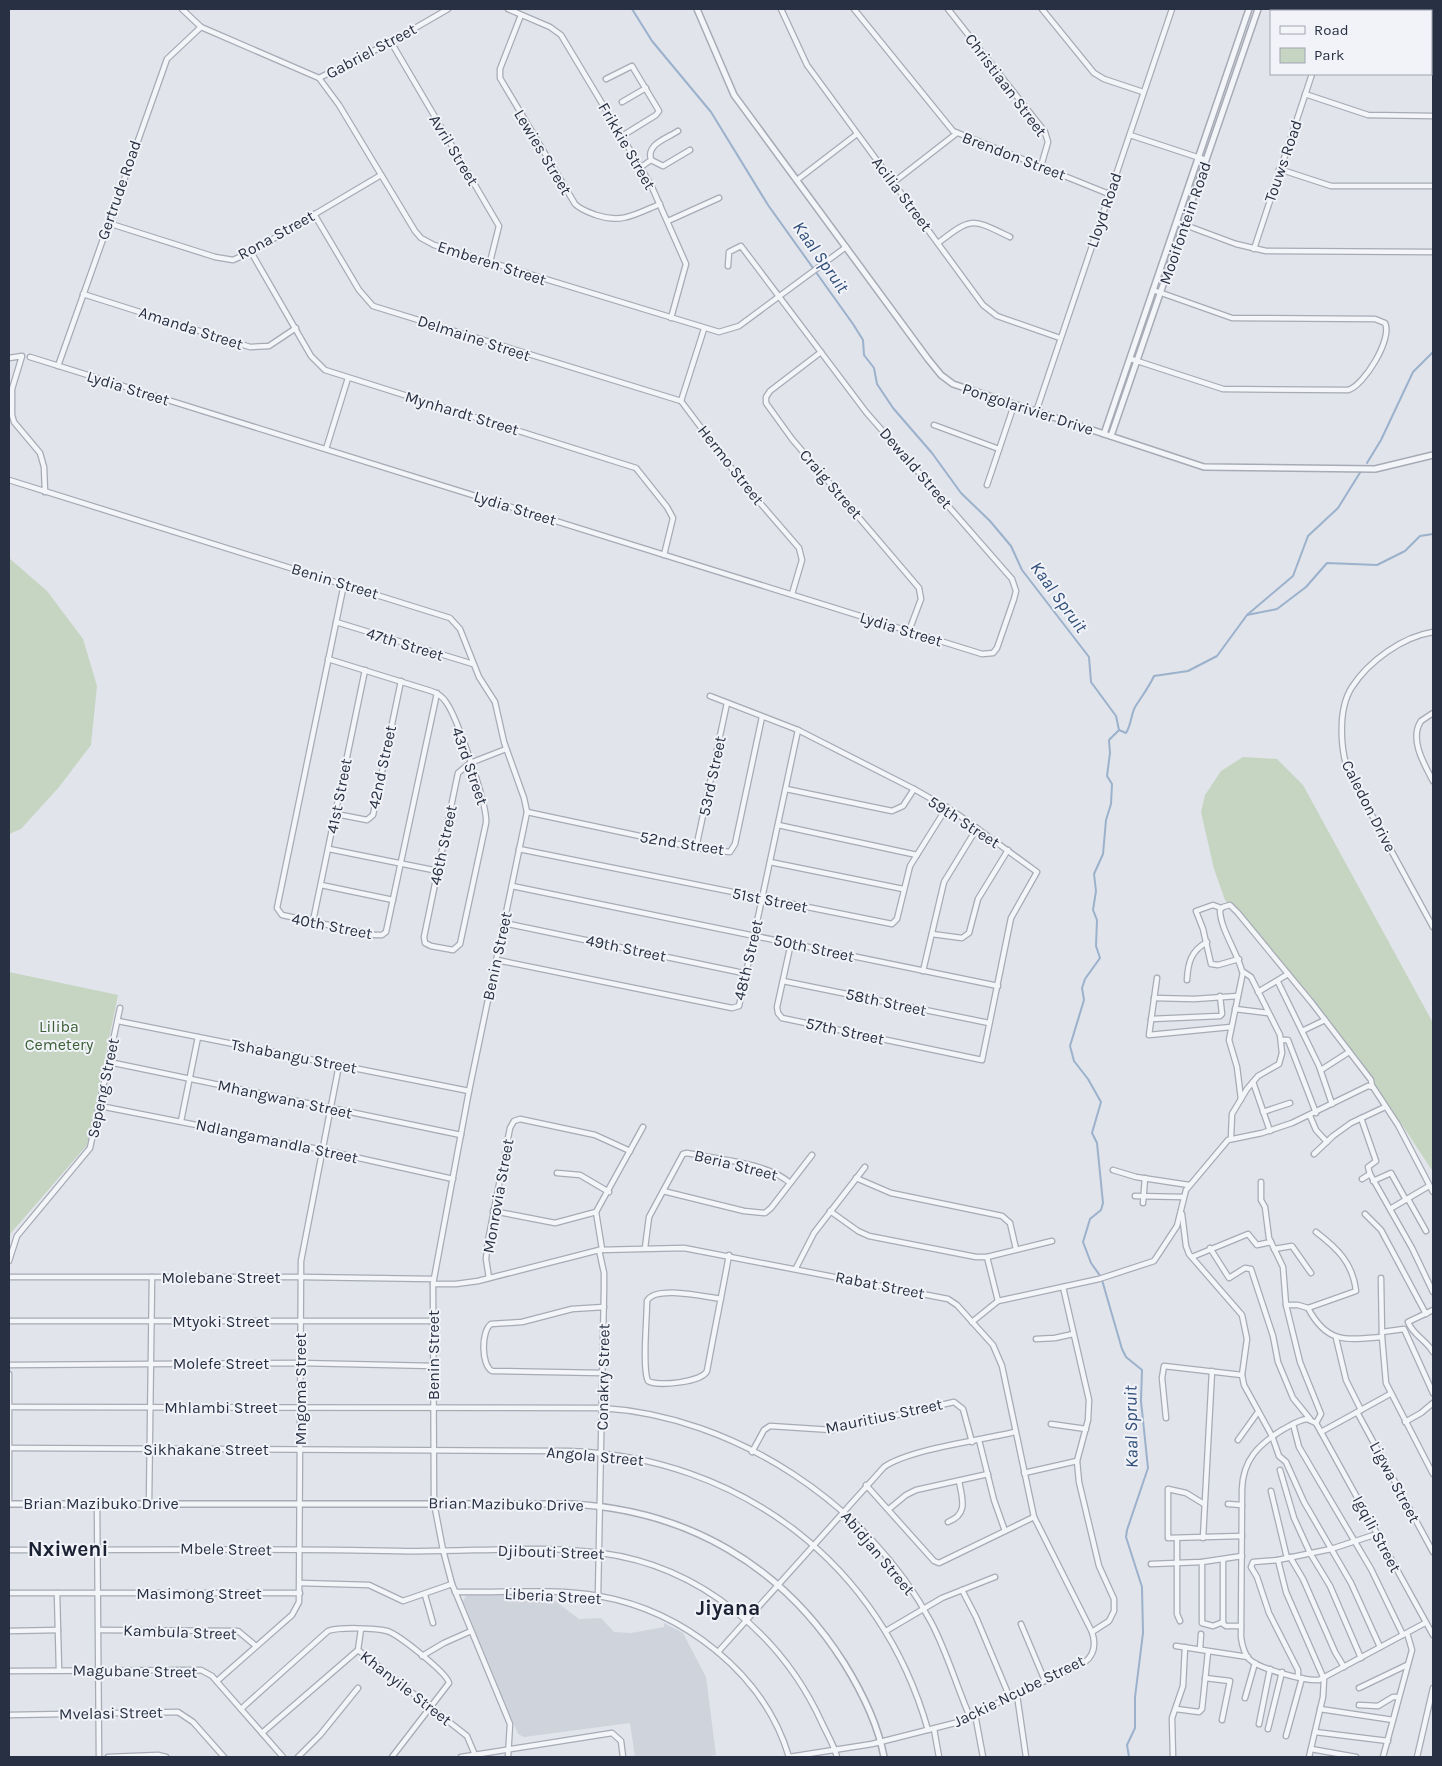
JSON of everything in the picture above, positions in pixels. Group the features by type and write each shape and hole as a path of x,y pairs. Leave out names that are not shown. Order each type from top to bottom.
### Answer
{"street":[{"name":"Emberen Street","path":"182,9 201,28 319,78 335,98 421,238 434,245 704,329 719,332 734,329 846,247"},
{"name":"Gabriel Street","path":"319,78 391,42 448,9"},
{"name":"Frikkie Street","path":"508,9 550,27 561,35 641,168 660,204 686,264 671,318"},
{"name":"Pongolarivier Drive","path":"697,9 734,95 941,375 958,386 1210,468 1375,469 1433,455"},
{"name":"Acilia Street","path":"781,9 804,61 992,314 1060,338"},
{"name":"Brendon Street","path":"854,9 956,134 1109,194"},
{"name":"Christiaan Street","path":"948,9 1045,132 1048,142 1041,166"},
{"path":"1042,9 1094,73 1104,79 1143,92"},
{"name":"Lloyd Road","path":"1036,412 1172,9"},
{"name":"Mooifontein Road","path":"1104,434 1249,9"},
{"name":"Mooifontein Road","path":"1111,436 1258,9"},
{"name":"Lewies Street","path":"521,15 500,69 500,78 575,204 584,211 619,220 660,204"},
{"name":"Gertrude Road","path":"58,366 167,59 201,28"},
{"name":"Avril Street","path":"391,42 499,226 490,262"},
{"path":"606,79 631,66 658,108 658,113 622,136"},
{"name":"Touws Road","path":"1254,249 1312,75"},
{"path":"622,102 646,88"},
{"path":"1305,94 1368,115 1433,116"},
{"path":"678,132 652,147 649,154 651,160 663,166 690,150"},
{"path":"797,180 857,134"},
{"path":"894,182 956,134"},
{"path":"1130,135 1206,160"},
{"path":"641,168 651,160"},
{"path":"1279,169 1331,186 1433,186"},
{"name":"Rona Street","path":"108,223 224,259 233,260 251,252 381,175"},
{"path":"668,220 720,198"},
{"name":"Delmaine Street","path":"314,214 359,290 373,306 681,401"},
{"path":"938,243 964,224 971,222 982,224 1010,237"},
{"path":"1177,222 1254,249 1433,252"},
{"name":"Dewald Street","path":"728,266 729,252 741,246 866,412 1012,579 1016,591 997,648"},
{"name":"Mynhardt Street","path":"251,252 311,356 320,366 348,378 636,468 667,507 673,518 664,555"},
{"path":"1130,359 1223,389 1348,390 1364,379 1388,332 1385,324 1380,320 1232,318 1153,290"},
{"name":"Amanda Street","path":"83,294 250,347 269,346 296,328"},
{"path":"681,401 704,329"},
{"name":"Craig Street","path":"821,352 770,391 766,397 766,403 792,439 919,588 921,598 910,631"},
{"path":"9,358 19,355 23,359 12,389 12,415 14,422 40,453 44,467 45,492"},
{"name":"Lydia Street","path":"30,357 982,654 990,655 997,648"},
{"path":"326,449 348,378"},
{"name":"Hermo Street","path":"681,401 742,482 799,548 802,560 792,594"},
{"path":"987,486 1014,405"},
{"path":"934,426 999,449"},
{"name":"Benin Street","path":"9,480 450,618 460,629 473,664 497,709 506,749 524,798 527,812 469,1091 433,1282 434,1503 452,1584 510,1724 508,1757"},
{"name":"40th Street","path":"344,584 277,908 284,916 382,935 388,929 437,693"},
{"name":"47th Street","path":"336,622 473,664"},
{"name":"Caledon Drive","path":"1433,632 1411,638 1392,649 1352,688 1344,711 1342,747 1351,778 1433,927"},
{"path":"328,658 437,693"},
{"name":"41st Street","path":"313,921 365,670"},
{"name":"42nd Street","path":"336,814 367,820 373,814 401,681"},
{"name":"43rd Street","path":"437,693 448,705 485,804 487,817 460,944 451,951"},
{"name":"59th Street","path":"710,696 798,730 914,789 947,808 1036,870 1037,874 1011,918 989,1023 984,1058"},
{"name":"53rd Street","path":"696,848 727,703"},
{"path":"1433,714 1421,721 1417,734 1419,752 1433,781"},
{"name":"52nd Street","path":"527,812 726,853 734,848 762,717"},
{"name":"48th Street","path":"497,960 735,1008 741,1004 798,730"},
{"path":"470,763 506,749"},
{"name":"46th Street","path":"451,951 431,946 424,940 457,776 460,770 470,763"},
{"path":"786,789 892,811 903,806 914,789"},
{"name":"51st Street","path":"520,849 892,924 897,919 908,871 947,808"},
{"path":"778,825 917,855"},
{"path":"923,971 944,882 977,828"},
{"path":"329,850 438,871"},
{"path":"932,934 962,938 969,933 978,899 1008,850"},
{"path":"770,862 903,889"},
{"path":"321,885 393,900"},
{"name":"50th Street","path":"512,886 998,986"},
{"path":"1239,959 1212,965 1207,942 1196,912 1213,905 1221,908 1231,905 1325,1020 1370,1080 1422,1169 1433,1192"},
{"path":"1221,908 1219,912 1222,923 1239,959 1242,972 1231,1027 1230,1048 1237,1067 1241,1099"},
{"name":"49th Street","path":"504,923 748,974"},
{"path":"1188,980 1190,958 1197,948 1207,942"},
{"name":"57th Street","path":"790,943 777,1007 778,1013 782,1018 980,1060 984,1058"},
{"path":"1231,1138 1232,1114 1241,1099 1258,1076 1279,1064 1282,1053 1282,1040 1250,976 1242,972"},
{"path":"1258,992 1278,982 1288,974"},
{"path":"1157,978 1149,1035 1231,1027"},
{"name":"58th Street","path":"783,980 989,1023"},
{"path":"1278,982 1320,1070 1332,1104"},
{"path":"1150,1019 1171,1020 1220,1016 1222,1014 1220,996"},
{"path":"1154,998 1194,999 1238,996"},
{"name":"Sepeng Street","path":"9,1261 17,1236 90,1148 120,1008"},
{"path":"1235,1009 1268,1013"},
{"path":"1302,1031 1325,1020"},
{"name":"Tshabangu Street","path":"118,1021 469,1091"},
{"path":"181,1121 198,1037"},
{"path":"1282,1040 1288,1040 1316,1113"},
{"path":"1320,1070 1350,1052"},
{"name":"Mhangwana Street","path":"109,1062 461,1135"},
{"name":"Mngoma Street","path":"217,1681 295,1611 299,1602 300,1277 303,1247 332,1109 339,1065"},
{"path":"1253,1082 1270,1131"},
{"path":"1372,1086 1310,1116 1270,1131 1231,1138 1190,1184 1183,1197 1182,1212 1186,1246 1192,1257 1242,1315 1247,1339 1242,1375 1244,1385 1272,1436 1279,1456 1286,1462 1304,1502 1351,1583 1380,1647"},
{"path":"1263,1112 1290,1103"},
{"name":"Ndlangamandla Street","path":"100,1106 323,1150 453,1179"},
{"path":"1314,1154 1327,1142 1362,1118 1385,1107"},
{"path":"1310,1116 1316,1130 1327,1142"},
{"path":"1362,1118 1376,1161 1368,1167 1370,1174 1412,1248 1433,1292"},
{"name":"Monrovia Street","path":"489,1278 486,1254 510,1128 514,1121 520,1119 595,1135 630,1151"},
{"path":"493,1211 555,1223 596,1212 609,1192 643,1127"},
{"name":"Beria Street","path":"663,1191 680,1156 687,1153 764,1169 780,1174 790,1183"},
{"path":"645,1248 647,1222 663,1191 760,1213 771,1208 812,1155"},
{"path":"796,1268 807,1244 865,1167"},
{"path":"1112,1170 1145,1178 1190,1184"},
{"path":"557,1173 580,1175 609,1192"},
{"path":"1362,1180 1370,1174"},
{"path":"1373,1181 1391,1174 1426,1231"},
{"path":"856,1178 891,1193 1002,1216 1012,1227 1016,1250"},
{"path":"1143,1203 1145,1178"},
{"path":"1210,1248 1229,1278 1245,1268 1250,1269 1273,1336 1278,1362 1293,1398 1310,1419 1316,1422 1321,1414 1302,1369 1286,1305 1284,1273 1271,1242 1261,1200 1261,1182"},
{"path":"1390,1209 1429,1186"},
{"path":"1135,1196 1183,1197"},
{"path":"830,1211 858,1231 869,1236 969,1256 987,1257 1052,1241"},
{"name":"Conakry Street","path":"596,1212 604,1273 598,1596"},
{"path":"972,1322 998,1301 1099,1280 1154,1261 1172,1234 1182,1212"},
{"path":"1365,1214 1381,1230 1426,1314"},
{"path":"1286,1305 1298,1305 1308,1308 1356,1291 1346,1260 1338,1250 1316,1232"},
{"path":"1192,1257 1248,1234 1257,1245 1271,1242"},
{"path":"1274,1249 1292,1246 1311,1273"},
{"name":"Rabat Street","path":"433,1282 456,1284 489,1278 600,1249 692,1248 948,1298 954,1302 999,1354 1034,1518 1092,1632 1095,1646"},
{"path":"721,1300 685,1294 658,1294 649,1297 647,1301 646,1338 646,1375 648,1382 655,1384 667,1383 704,1376 721,1300 729,1255"},
{"path":"987,1257 998,1301"},
{"path":"149,1503 152,1277"},
{"name":"Molebane Street","path":"9,1278 300,1277 433,1282"},
{"path":"1382,1278 1382,1335 1385,1378 1390,1394 1433,1474"},
{"path":"1063,1287 1089,1400 1090,1413 1077,1462 1079,1482 1096,1559 1113,1594 1114,1605 1109,1620 1092,1632"},
{"path":"602,1373 492,1371 485,1363 485,1332 491,1324 522,1322 572,1309 604,1307"},
{"path":"1308,1308 1321,1328 1336,1338 1351,1340 1404,1329 1433,1393"},
{"path":"1433,1310 1408,1322 1412,1331 1426,1342 1433,1352"},
{"name":"Mtyoki Street","path":"9,1321 433,1321"},
{"path":"1036,1339 1049,1339 1073,1334"},
{"name":"Ligwa Street","path":"1336,1338 1344,1376 1359,1411 1433,1552"},
{"name":"Molefe Street","path":"9,1365 300,1363 434,1366"},
{"path":"1166,1418 1163,1366 1190,1367 1242,1375"},
{"path":"1203,1538 1212,1371"},
{"path":"9,1374 9,1504"},
{"path":"1322,1432 1390,1394"},
{"name":"Mauritius Street","path":"752,1452 764,1430 770,1426 819,1430 838,1429 954,1402 964,1409 972,1442"},
{"path":"1404,1422 1421,1413 1433,1403"},
{"name":"Mhlambi Street","path":"9,1407 433,1407"},
{"name":"Abidjan Street","path":"433,1407 602,1408 672,1421 708,1433 752,1452 797,1477 844,1511 894,1566 924,1610 972,1715 983,1757"},
{"path":"1238,1440 1258,1412"},
{"path":"1248,1658 1242,1643 1241,1626 1242,1481 1247,1463 1257,1448 1272,1436 1293,1424 1310,1419"},
{"name":"Igqili Street","path":"1316,1422 1433,1635"},
{"path":"1051,1424 1086,1429"},
{"path":"1293,1424 1299,1447 1371,1569 1412,1650 1383,1757"},
{"path":"718,1652 884,1467 897,1459 1015,1432"},
{"path":"979,1440 996,1508 1005,1531"},
{"name":"Sikhakane Street","path":"9,1448 434,1450"},
{"name":"Angola Street","path":"434,1450 601,1453 640,1458 675,1467 724,1486 769,1511 813,1544 854,1587 886,1631 908,1673 928,1730"},
{"path":"1024,1474 1077,1462"},
{"path":"1280,1470 1290,1509 1310,1553 1330,1586 1361,1658"},
{"path":"890,1509 910,1492 988,1474"},
{"path":"948,1522 960,1515 964,1509 959,1481"},
{"path":"866,1485 890,1509 933,1559 939,1563 948,1561 1034,1518"},
{"path":"1204,1504 1186,1493 1168,1489 1167,1535 1169,1538 1242,1536"},
{"path":"1271,1492 1288,1558 1311,1594 1335,1652 1344,1667"},
{"name":"Brian Mazibuko Drive","path":"9,1504 300,1502 571,1504 600,1506 651,1516 691,1530 745,1559 778,1584 807,1612 837,1652 863,1697 881,1742 884,1757"},
{"path":"97,1503 99,1757"},
{"path":"1228,1504 1242,1505"},
{"path":"1286,1736 1300,1677 1264,1601 1257,1577 1251,1566 1256,1561 1278,1560 1331,1549 1377,1534"},
{"path":"1177,1539 1177,1616 1180,1620"},
{"name":"Mbele Street","path":"9,1550 443,1550"},
{"name":"Djibouti Street","path":"443,1550 599,1552 635,1560 678,1576 709,1592 747,1620 770,1642 794,1671 809,1696 837,1757"},
{"path":"1151,1564 1202,1562 1242,1556"},
{"path":"1222,1560 1223,1622 1225,1626 1241,1626"},
{"path":"1278,1560 1286,1592 1324,1679 1316,1732 1309,1757"},
{"path":"1202,1562 1202,1623 1213,1626 1223,1622"},
{"path":"886,1631 942,1598 995,1577"},
{"path":"300,1583 373,1586 403,1601 452,1584"},
{"path":"962,1590 976,1617 1010,1698"},
{"name":"Liberia Street","path":"455,1592 598,1596 636,1606 665,1618 692,1633 718,1652 758,1698 779,1732 789,1757"},
{"name":"Masimong Street","path":"9,1593 300,1593"},
{"path":"58,1593 59,1670"},
{"path":"425,1594 432,1623"},
{"path":"1176,1646 1248,1658 1270,1669 1313,1680 1324,1679 1425,1623"},
{"path":"1021,1624 1045,1681"},
{"path":"241,1709 324,1634 336,1629 389,1632 422,1656 449,1682 432,1708 392,1757"},
{"path":"358,1650 361,1629"},
{"path":"9,1631 58,1630"},
{"name":"Kambula Street","path":"99,1630 238,1632 256,1646"},
{"path":"422,1656 444,1643 471,1631"},
{"path":"1200,1634 1200,1649"},
{"name":"Jackie Ncube Street","path":"789,1757 881,1742 934,1729 1017,1695 1088,1659 1095,1646"},
{"path":"1173,1757 1172,1718 1183,1686 1185,1648"},
{"name":"Khanyile Street","path":"262,1733 358,1650 467,1736 475,1755"},
{"path":"1176,1709 1199,1712 1202,1709 1208,1652"},
{"path":"1244,1698 1255,1663"},
{"path":"1359,1688 1407,1665"},
{"name":"Magubane Street","path":"9,1670 195,1669 207,1672 283,1757"},
{"path":"1259,1724 1270,1669"},
{"path":"1268,1729 1282,1672"},
{"path":"1205,1678 1230,1682 1222,1720"},
{"path":"298,1757 320,1735 358,1688"},
{"path":"1418,1757 1433,1688"},
{"path":"1017,1695 1026,1757"},
{"path":"1358,1705 1378,1706 1393,1697 1398,1697"},
{"path":"1320,1709 1393,1720"},
{"name":"Mvelasi Street","path":"9,1714 178,1712 193,1722 224,1757"},
{"path":"1426,1720 1433,1722"},
{"path":"934,1729 939,1757"},
{"path":"1316,1732 1388,1741"},
{"path":"461,1757 612,1733 621,1741 623,1757"},
{"path":"1311,1749 1356,1757"},
{"path":"108,1757 158,1755 166,1757"}],"shaded area":[{"path":"467,1594 546,1594 579,1619 601,1618 614,1632 631,1633 664,1627 664,1623 683,1633 706,1677 716,1755 701,1757 635,1757 630,1723 524,1737 518,1734 463,1601"}],"green space":[{"path":"9,558 47,591 83,639 97,686 91,745 59,787 21,829 9,834"},
{"path":"1243,757 1277,759 1303,785 1433,1023 1433,1172 1401,1123 1336,1037 1225,900 1214,869 1201,812 1205,795 1221,771"},
{"name":"Liliba Cemetery","path":"9,972 118,995 87,1145 11,1233 9,1239"}],"waterway":[{"name":"Kaal Spruit","path":"632,9 652,41 711,112 768,205 853,324 863,340 864,355 874,368 877,384 893,408 932,453 961,493 990,521 1011,546 1022,570 1089,657 1091,682 1116,716 1119,730"},
{"path":"1367,463 1381,440 1413,372 1433,352"},
{"path":"1247,615 1293,576 1308,536 1338,508 1361,471"},
{"path":"1119,730 1126,733 1135,707 1154,676 1188,671 1217,656 1247,615 1277,609 1306,587 1327,563 1377,565 1405,551 1420,536 1433,534"},
{"name":"Kaal Spruit","path":"1101,1277 1091,1263 1083,1242 1090,1219 1101,1210 1103,1203 1097,1143 1092,1133 1101,1102 1088,1079 1074,1061 1070,1046 1084,1000 1082,988 1085,979 1100,958 1096,946 1097,920 1093,910 1096,891 1094,874 1103,854 1106,820 1111,804 1112,784 1107,776 1110,753 1109,740 1119,730"},
{"name":"Kaal Spruit","path":"1102,1280 1122,1349 1126,1357 1142,1370 1141,1401 1148,1468 1126,1537 1142,1587 1143,1633 1135,1697 1135,1728 1127,1745 1129,1757"}],"district":[{"name":"Nxiweni","path":"68,1549"},
{"name":"Jiyana","path":"728,1608"}]}
